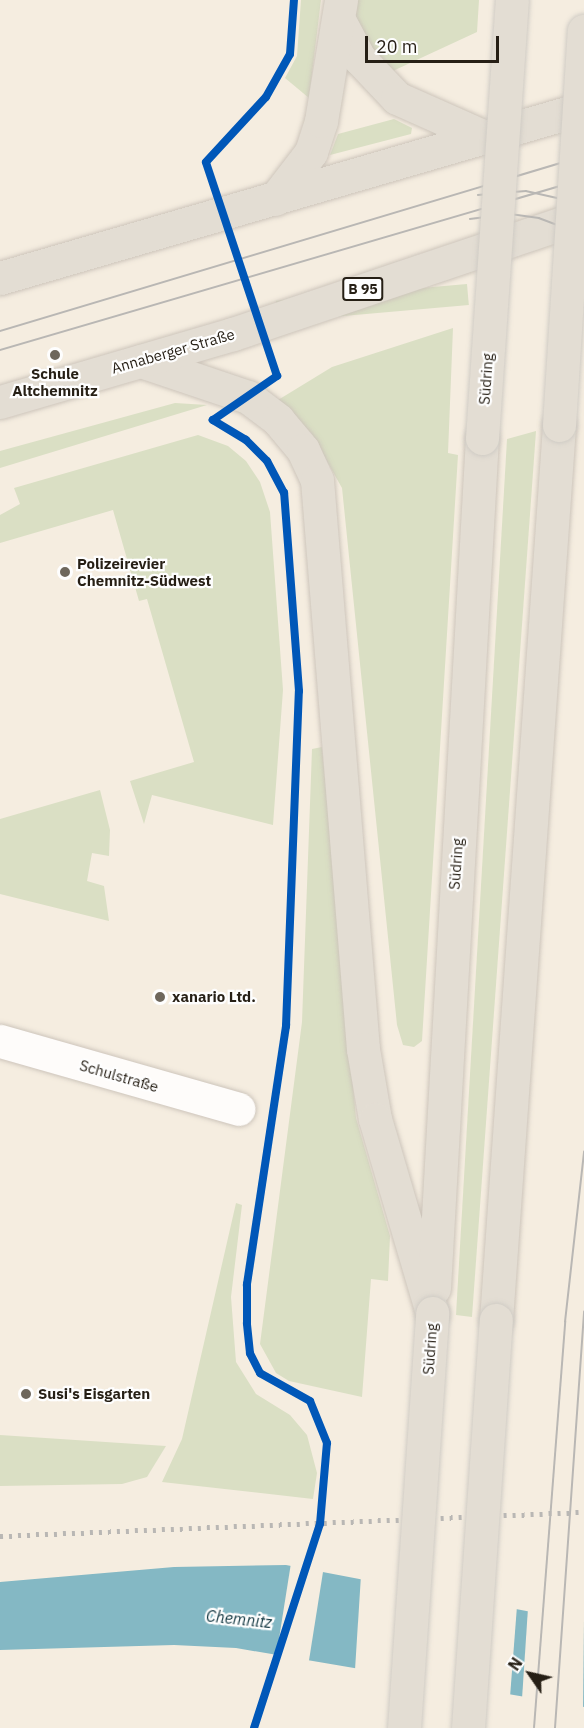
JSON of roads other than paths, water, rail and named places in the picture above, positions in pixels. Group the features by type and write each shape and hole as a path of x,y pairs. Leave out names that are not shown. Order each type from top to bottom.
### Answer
{"main road":[{"name":"Südring","path":"404,1728 432,1313 482,438 512,0"},
{"path":"340,10 359,58 397,98 487,138"},
{"path":"275,198 311,152 340,10"},
{"path":"468,1728 559,425 584,31"},
{"path":"0,278 584,108"},
{"name":"Annaberger Straße","path":"0,402 141,361 584,216"},
{"path":"141,361 248,397 278,420 303,450 316,480 363,1049 375,1119 432,1313"}],"street":[{"name":"Schulstraße","path":"0,1041 239,1109"}],"water":[{"name":"Chemnitz","path":"286,1565 584,1622 584,1707 236,1648 174,1645 0,1650 0,1582 174,1567"}],"tram line":[{"path":"0,331 584,156"},
{"path":"0,350 584,179"},
{"path":"478,195 526,191 584,204"},
{"path":"470,219 510,214 539,218 584,235"},
{"path":"534,1728 565,1322 584,1152"},
{"path":"555,1728 584,1312"}],"railway":[{"path":"0,1536 584,1512"}],"place":[{"name":"Schule Altchemnitz","path":"55,355"},
{"name":"Polizeirevier Chemnitz-Südwest","path":"65,572"},
{"name":"xanario Ltd.","path":"160,997"},
{"name":"Susi's Eisgarten","path":"26,1394"}]}
